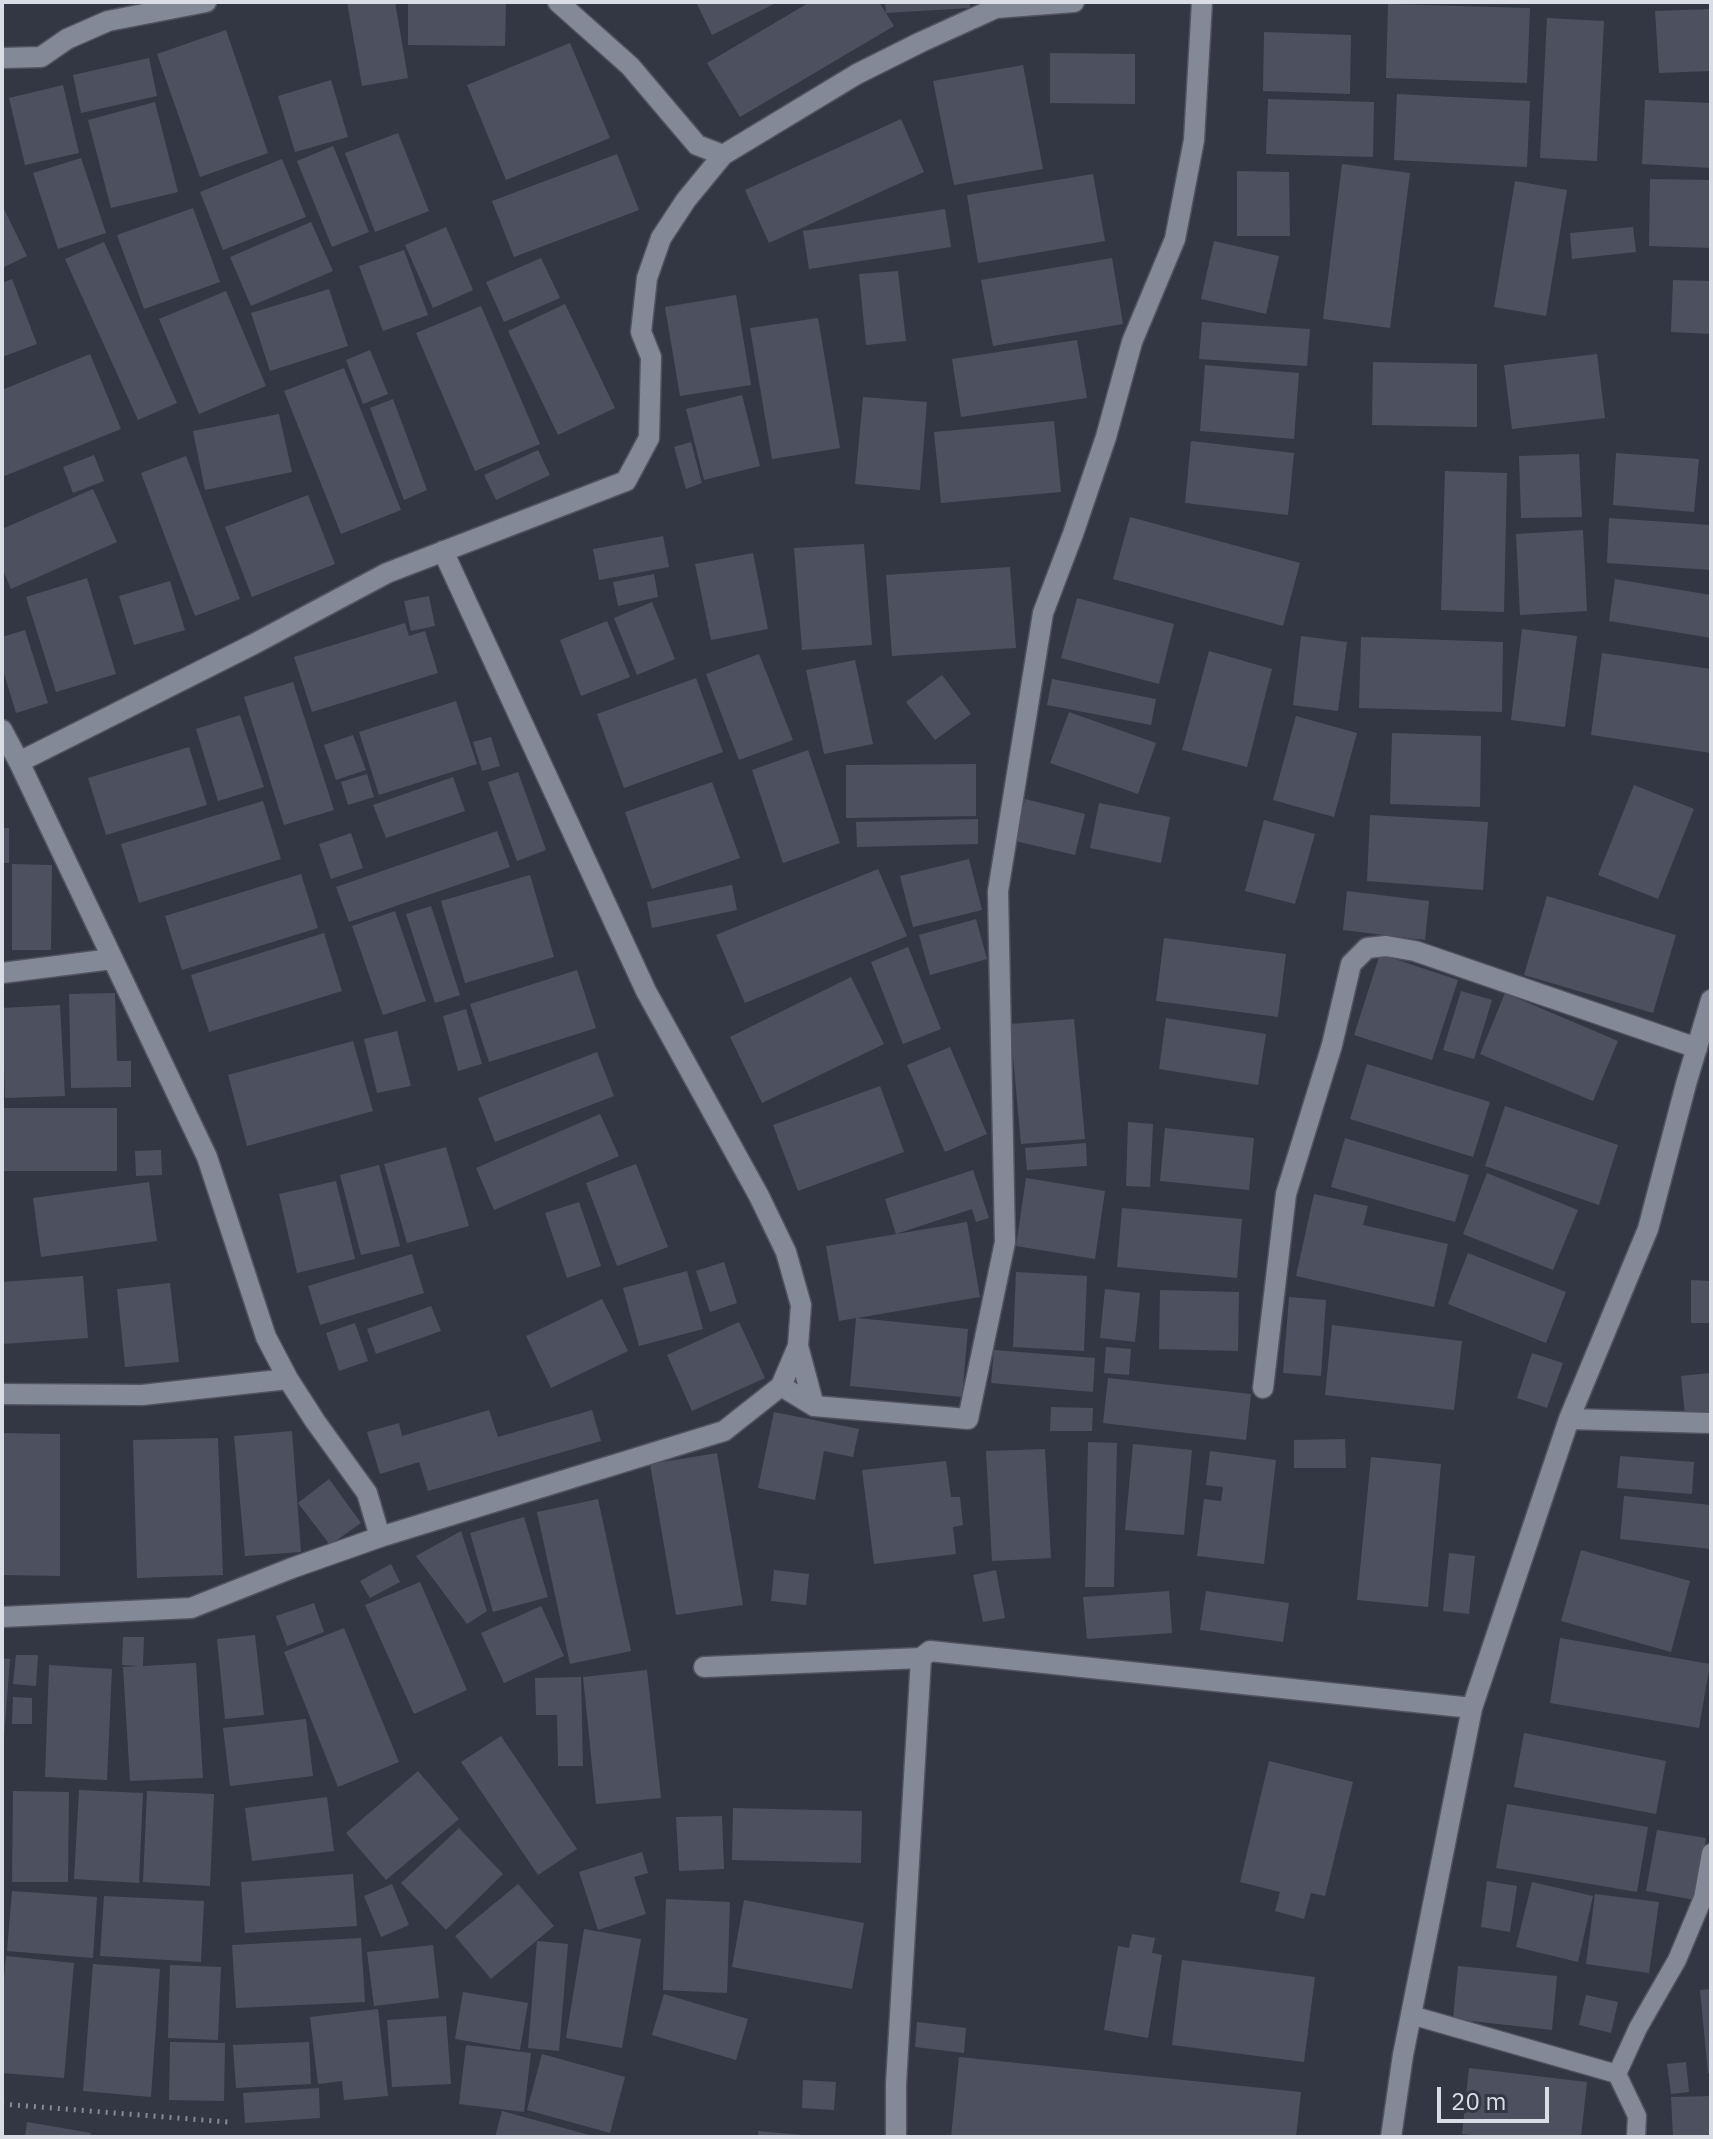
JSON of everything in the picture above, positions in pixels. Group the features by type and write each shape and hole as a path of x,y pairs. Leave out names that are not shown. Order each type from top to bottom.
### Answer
{"street":[{"path":"2,58 41,57 67,39 108,21 206,2"},
{"path":"558,2 630,66 697,145 723,155"},
{"path":"19,762 387,573 626,481 649,438 651,357 641,332 647,278 661,238 686,200 723,155 857,74 996,8 1074,2"},
{"path":"781,1386 814,1406 968,1419 1005,1242 998,891 1040,628 1106,437 1132,342 1175,239 1194,140 1202,2"},
{"path":"2,1617 191,1608 380,1537 724,1431 781,1386 798,1346 801,1305 786,1252 759,1196 646,991 443,551"},
{"path":"2,730 207,1157 266,1337 315,1421 367,1493 380,1537"},
{"path":"1263,1388 1286,1194 1332,1045 1351,964 1367,948 1386,946 1415,951 1697,1048"},
{"path":"2,973 112,959"},
{"path":"1391,2137 1403,2055 1472,1708 1569,1419 1648,1229 1711,1000"},
{"path":"798,1346 814,1406"},
{"path":"2,1394 142,1395 288,1379"},
{"path":"1569,1419 1711,1423"},
{"path":"704,1667 921,1658 930,1651 1472,1708"},
{"path":"896,2137 896,2084 921,1658"}],"lane":[{"path":"1617,2074 1638,2028 1677,1960 1703,1898 1711,1853"},
{"path":"1411,2015 1617,2074 1637,2116 1636,2137"}],"path":[{"path":"2,2104 228,2122"}],"building":[{"path":"347,2 395,2 408,78 362,86"},
{"path":"408,2 506,2 505,46 408,45"},
{"path":"696,2 778,2 712,35"},
{"path":"810,2 879,2 894,26 740,117 707,63"},
{"path":"885,2 970,2 970,8 886,13"},
{"path":"1388,4 1530,8 1527,83 1386,78"},
{"path":"1711,9 1711,71 1659,73 1655,11"},
{"path":"1547,18 1604,21 1597,161 1540,158"},
{"path":"226,30 268,153 200,177 157,54"},
{"path":"1264,32 1351,35 1350,94 1263,91"},
{"path":"570,43 610,138 506,180 467,85"},
{"path":"1050,53 1135,54 1135,104 1050,103"},
{"path":"149,58 157,96 81,113 73,75"},
{"path":"1023,65 1043,169 954,185 933,81"},
{"path":"331,80 348,137 295,152 278,96"},
{"path":"63,85 79,153 25,165 9,98"},
{"path":"1397,94 1530,101 1527,167 1394,160"},
{"path":"1268,99 1374,102 1373,157 1266,154"},
{"path":"1645,100 1711,103 1711,168 1642,164"},
{"path":"155,102 178,192 111,208 88,120"},
{"path":"901,119 924,172 769,243 745,190"},
{"path":"398,133 429,211 375,232 345,153"},
{"path":"333,146 369,232 332,247 297,161"},
{"path":"617,154 639,210 514,257 492,201"},
{"path":"81,158 106,233 58,249 33,173"},
{"path":"282,159 306,217 223,250 200,192"},
{"path":"1342,164 1410,173 1390,328 1323,319"},
{"path":"1237,171 1289,172 1290,236 1237,236"},
{"path":"1093,174 1105,241 978,263 967,195"},
{"path":"1650,179 1711,180 1711,248 1649,246"},
{"path":"1515,181 1567,190 1546,316 1494,307"},
{"path":"2,205 27,256 2,268"},
{"path":"193,208 220,282 144,309 117,235"},
{"path":"945,209 951,247 809,269 803,231"},
{"path":"311,222 333,271 251,306 230,257"},
{"path":"446,227 473,290 433,308 405,245"},
{"path":"1633,227 1636,252 1572,259 1570,233"},
{"path":"1214,241 1279,256 1266,314 1201,299"},
{"path":"104,242 177,403 138,420 65,259"},
{"path":"404,250 428,315 383,331 359,266"},
{"path":"541,258 560,298 504,322 486,282"},
{"path":"1112,258 1123,324 993,346 981,280"},
{"path":"898,271 906,341 866,345 859,274"},
{"path":"12,279 37,344 2,357 2,283"},
{"path":"1673,280 1711,281 1711,334 1671,332"},
{"path":"329,289 348,346 270,371 251,313"},
{"path":"226,291 266,386 199,414 159,319"},
{"path":"736,295 751,385 680,396 665,307"},
{"path":"565,304 615,408 558,435 508,331"},
{"path":"481,306 540,444 475,471 416,333"},
{"path":"818,318 840,448 772,459 750,328"},
{"path":"1202,322 1310,329 1307,366 1199,359"},
{"path":"1077,340 1087,398 961,417 952,359"},
{"path":"370,350 388,394 363,404 346,360"},
{"path":"90,354 121,429 2,477 2,390"},
{"path":"1597,354 1605,418 1512,429 1504,365"},
{"path":"1373,362 1477,364 1477,427 1372,425"},
{"path":"1205,365 1299,373 1294,439 1200,431"},
{"path":"344,368 401,510 341,534 284,391"},
{"path":"742,395 760,466 704,480 686,409"},
{"path":"863,397 927,402 920,490 855,484"},
{"path":"393,399 427,490 404,500 370,408"},
{"path":"279,414 292,472 205,490 193,431"},
{"path":"1054,421 1061,492 941,503 934,432"},
{"path":"1191,441 1294,453 1288,515 1185,503"},
{"path":"691,442 702,483 686,489 674,447"},
{"path":"538,450 550,475 496,500 484,475"},
{"path":"1616,453 1699,459 1694,512 1613,505"},
{"path":"1579,454 1582,517 1521,518 1519,456"},
{"path":"94,455 104,481 73,493 63,467"},
{"path":"186,456 240,599 195,616 141,473"},
{"path":"1445,471 1507,473 1504,612 1441,610"},
{"path":"93,489 117,542 11,589 2,568 2,529"},
{"path":"308,495 335,564 252,597 225,527"},
{"path":"1130,517 1300,563 1283,626 1113,579"},
{"path":"1609,518 1711,525 1711,570 1607,563"},
{"path":"1583,530 1587,611 1520,615 1516,534"},
{"path":"663,536 669,567 599,580 593,549"},
{"path":"864,544 872,645 802,650 794,548"},
{"path":"753,553 768,629 711,640 695,564"},
{"path":"1010,567 1016,648 892,656 886,575"},
{"path":"654,574 658,597 618,606 613,582"},
{"path":"87,578 116,674 56,692 26,597"},
{"path":"1615,579 1711,595 1711,638 1609,621"},
{"path":"170,581 185,630 134,645 119,596"},
{"path":"429,596 435,626 411,631 404,601"},
{"path":"1077,598 1174,624 1159,684 1061,658"},
{"path":"652,602 675,659 637,675 614,618"},
{"path":"607,621 630,677 581,696 560,640"},
{"path":"405,623 409,636 425,631 438,673 312,712 294,657"},
{"path":"1522,629 1577,636 1565,727 1511,720"},
{"path":"25,630 48,703 16,713 2,667 2,637"},
{"path":"1301,636 1347,642 1338,711 1293,705"},
{"path":"1361,637 1503,642 1502,712 1359,708"},
{"path":"1209,651 1272,669 1247,767 1182,750"},
{"path":"1602,653 1711,669 1711,753 1591,735"},
{"path":"759,654 793,740 739,760 706,674"},
{"path":"855,660 873,744 824,754 806,670"},
{"path":"942,675 971,714 935,740 906,702"},
{"path":"696,678 723,752 624,788 597,714"},
{"path":"1052,679 1156,699 1151,725 1047,705"},
{"path":"293,682 334,810 284,825 244,697"},
{"path":"456,701 477,764 379,795 359,732"},
{"path":"1069,712 1156,743 1138,794 1050,763"},
{"path":"240,715 264,787 218,801 196,729"},
{"path":"1296,716 1357,733 1334,817 1273,800"},
{"path":"1392,733 1481,736 1480,807 1390,804"},
{"path":"353,735 366,770 336,780 324,745"},
{"path":"491,737 500,766 482,771 473,742"},
{"path":"189,747 207,805 106,835 88,778"},
{"path":"808,750 840,843 783,863 752,770"},
{"path":"976,764 976,816 846,818 846,765"},
{"path":"518,772 546,850 517,861 488,782"},
{"path":"367,774 374,797 348,805 341,782"},
{"path":"453,777 465,811 386,838 373,805"},
{"path":"712,782 740,858 652,889 625,812"},
{"path":"1634,785 1694,809 1658,899 1598,875"},
{"path":"1025,799 1085,814 1075,855 1015,841"},
{"path":"263,801 281,859 139,903 121,844"},
{"path":"1099,803 1170,817 1161,863 1090,848"},
{"path":"1370,815 1488,822 1483,890 1367,881"},
{"path":"978,819 978,844 857,847 856,822"},
{"path":"1264,820 1315,834 1295,904 1245,891"},
{"path":"2,828 9,828 9,863 2,863"},
{"path":"497,831 510,867 349,922 336,887"},
{"path":"351,833 363,868 331,879 319,844"},
{"path":"969,859 982,910 913,927 900,876"},
{"path":"12,864 52,865 51,950 12,950"},
{"path":"878,869 907,936 745,1003 716,935"},
{"path":"301,874 318,928 182,970 165,916"},
{"path":"530,875 554,957 465,983 441,901"},
{"path":"732,885 737,910 652,928 647,902"},
{"path":"1347,891 1429,901 1425,940 1343,930"},
{"path":"1547,896 1676,935 1653,1013 1524,975"},
{"path":"431,906 460,995 435,1003 406,914"},
{"path":"395,911 426,1001 383,1015 352,926"},
{"path":"976,919 987,959 930,975 919,935"},
{"path":"324,933 342,991 209,1032 191,975"},
{"path":"1164,938 1286,954 1278,1017 1156,1001"},
{"path":"908,947 941,1029 903,1044 871,962"},
{"path":"1380,954 1458,980 1432,1060 1354,1035"},
{"path":"577,970 596,1028 489,1062 470,1004"},
{"path":"851,977 884,1044 762,1103 730,1037"},
{"path":"1461,991 1492,1000 1474,1059 1443,1050"},
{"path":"115,993 117,1061 131,1061 131,1087 71,1088 69,994"},
{"path":"1505,993 1618,1041 1593,1101 1480,1054"},
{"path":"60,1005 65,1096 5,1098 2,1008"},
{"path":"466,1009 482,1064 458,1071 443,1016"},
{"path":"1166,1018 1266,1034 1258,1085 1159,1069"},
{"path":"1074,1019 1085,1139 1021,1144 1010,1024"},
{"path":"397,1031 411,1086 377,1093 364,1039"},
{"path":"353,1041 373,1111 247,1146 228,1075"},
{"path":"950,1047 987,1134 945,1152 907,1065"},
{"path":"597,1052 614,1096 495,1142 478,1098"},
{"path":"1367,1064 1490,1102 1473,1157 1350,1119"},
{"path":"880,1086 904,1152 798,1191 773,1125"},
{"path":"1505,1106 1618,1145 1599,1205 1485,1166"},
{"path":"2,1108 117,1108 117,1171 2,1171"},
{"path":"600,1114 619,1156 494,1210 476,1168"},
{"path":"1128,1122 1153,1124 1150,1187 1126,1186"},
{"path":"1165,1128 1254,1138 1249,1190 1160,1181"},
{"path":"1345,1138 1469,1175 1455,1222 1331,1187"},
{"path":"1086,1143 1087,1166 1027,1170 1025,1148"},
{"path":"446,1147 469,1226 407,1243 384,1164"},
{"path":"161,1150 162,1175 136,1176 135,1151"},
{"path":"636,1164 668,1247 617,1266 586,1183"},
{"path":"379,1165 400,1246 361,1255 340,1175"},
{"path":"973,1170 989,1218 976,1222 972,1209 896,1234 885,1199"},
{"path":"1487,1173 1578,1210 1553,1270 1463,1234"},
{"path":"1026,1178 1105,1191 1095,1259 1016,1246"},
{"path":"336,1181 355,1259 297,1273 279,1194"},
{"path":"149,1182 157,1241 41,1257 33,1198"},
{"path":"1314,1194 1368,1206 1363,1225 1448,1244 1434,1307 1296,1276"},
{"path":"579,1202 601,1266 567,1278 545,1213"},
{"path":"1122,1208 1242,1219 1237,1278 1117,1267"},
{"path":"967,1222 980,1297 857,1318 968,1329 962,1397 850,1386 856,1318 839,1321 826,1246"},
{"path":"1468,1253 1566,1292 1546,1343 1448,1304"},
{"path":"412,1254 424,1293 320,1325 308,1286"},
{"path":"724,1262 737,1303 710,1312 696,1271"},
{"path":"687,1271 703,1329 639,1346 623,1288"},
{"path":"1016,1272 1087,1276 1084,1351 1013,1347"},
{"path":"83,1276 88,1338 2,1344 2,1282"},
{"path":"1691,1280 1711,1281 1711,1323 1691,1323"},
{"path":"170,1283 179,1362 125,1367 117,1289"},
{"path":"1105,1289 1140,1293 1135,1342 1100,1338"},
{"path":"1160,1290 1239,1292 1238,1351 1159,1349"},
{"path":"1289,1297 1326,1300 1321,1376 1283,1373"},
{"path":"602,1299 628,1351 551,1388 526,1336"},
{"path":"431,1306 441,1331 376,1354 367,1329"},
{"path":"739,1322 765,1378 692,1411 667,1355"},
{"path":"355,1323 368,1361 339,1371 326,1333"},
{"path":"1332,1325 1462,1341 1454,1410 1325,1395"},
{"path":"1106,1347 1131,1349 1129,1375 1104,1373"},
{"path":"994,1350 1095,1358 1093,1392 991,1383"},
{"path":"1532,1353 1563,1363 1547,1408 1517,1398"},
{"path":"1711,1373 1711,1413 1685,1415 1681,1376"},
{"path":"1108,1378 1251,1394 1246,1440 1103,1423"},
{"path":"1051,1407 1093,1408 1092,1431 1050,1431"},
{"path":"489,1410 498,1437 592,1410 601,1441 428,1491 419,1462 380,1474 367,1432 399,1423 402,1436"},
{"path":"774,1412 859,1429 853,1457 824,1451 815,1500 758,1488"},
{"path":"292,1431 301,1552 245,1556 234,1436"},
{"path":"2,1433 60,1434 60,1576 2,1575"},
{"path":"218,1438 223,1575 137,1578 133,1440"},
{"path":"1345,1439 1346,1468 1294,1468 1294,1440"},
{"path":"1088,1442 1117,1443 1114,1587 1085,1587"},
{"path":"1133,1444 1192,1450 1184,1535 1125,1530"},
{"path":"1045,1449 1051,1558 992,1561 986,1451"},
{"path":"1210,1451 1276,1460 1264,1564 1197,1556 1204,1499 1221,1501 1223,1487 1206,1485"},
{"path":"717,1453 743,1605 676,1615 650,1464"},
{"path":"1620,1456 1694,1462 1692,1494 1617,1488"},
{"path":"1371,1457 1441,1464 1428,1607 1357,1600"},
{"path":"946,1461 951,1497 960,1497 963,1525 953,1527 956,1554 874,1564 862,1470"},
{"path":"329,1479 361,1523 330,1545 298,1503"},
{"path":"1624,1496 1711,1505 1711,1549 1620,1539"},
{"path":"598,1499 631,1651 570,1664 537,1512"},
{"path":"524,1517 548,1597 493,1612 470,1533"},
{"path":"461,1531 487,1611 467,1624 416,1556"},
{"path":"1581,1550 1690,1581 1671,1652 1561,1621"},
{"path":"1449,1553 1475,1556 1469,1614 1443,1611"},
{"path":"391,1564 400,1582 370,1598 360,1581"},
{"path":"774,1570 809,1574 806,1605 771,1601"},
{"path":"996,1570 1005,1618 983,1622 973,1575"},
{"path":"420,1582 467,1690 414,1714 365,1605"},
{"path":"1169,1591 1172,1633 1087,1639 1083,1597"},
{"path":"1206,1591 1289,1603 1283,1642 1200,1630"},
{"path":"314,1603 324,1632 287,1646 276,1616"},
{"path":"541,1606 564,1656 504,1683 481,1633"},
{"path":"344,1628 399,1762 338,1787 284,1652"},
{"path":"255,1635 264,1715 225,1719 217,1639"},
{"path":"123,1637 144,1637 143,1666 196,1663 203,1778 130,1781 123,1667 138,1666 122,1665"},
{"path":"1560,1638 1710,1664 1699,1728 1550,1703"},
{"path":"16,1655 38,1655 36,1686 13,1684"},
{"path":"2,1658 10,1659 4,1738 2,1738"},
{"path":"49,1665 112,1669 107,1780 45,1777"},
{"path":"647,1670 661,1798 596,1804 583,1677"},
{"path":"581,1677 583,1766 558,1766 557,1715 536,1715 535,1678"},
{"path":"13,1697 32,1698 32,1724 12,1724"},
{"path":"306,1719 313,1776 230,1786 223,1728"},
{"path":"1524,1733 1666,1761 1656,1814 1514,1787"},
{"path":"501,1736 577,1849 538,1875 461,1762"},
{"path":"1269,1761 1353,1782 1325,1896 1311,1893 1304,1919 1275,1911 1280,1892 1240,1882"},
{"path":"418,1771 459,1819 386,1880 346,1833"},
{"path":"79,1790 143,1793 139,1883 74,1879"},
{"path":"13,1791 69,1792 68,1882 12,1882"},
{"path":"147,1791 214,1794 210,1886 143,1882"},
{"path":"327,1797 334,1851 252,1861 245,1808"},
{"path":"1507,1804 1648,1827 1637,1892 1496,1868"},
{"path":"733,1808 862,1811 861,1863 732,1860"},
{"path":"722,1816 724,1869 679,1871 676,1817"},
{"path":"459,1828 503,1874 446,1930 401,1883"},
{"path":"1657,1830 1706,1838 1695,1900 1646,1891"},
{"path":"642,1852 648,1873 634,1877 646,1914 598,1930 579,1872"},
{"path":"353,1874 357,1926 245,1933 241,1882"},
{"path":"1487,1881 1517,1886 1510,1932 1481,1927"},
{"path":"1532,1882 1593,1896 1578,1962 1516,1947"},
{"path":"392,1884 409,1925 381,1937 364,1896"},
{"path":"518,1884 554,1926 491,1979 455,1936"},
{"path":"12,1891 97,1897 93,1958 7,1951"},
{"path":"1595,1894 1659,1902 1649,1973 1586,1964"},
{"path":"104,1896 204,1901 201,1962 100,1956"},
{"path":"666,1899 730,1902 727,1993 663,1990"},
{"path":"744,1900 864,1923 852,1989 732,1967"},
{"path":"584,1929 641,1939 622,2048 566,2038"},
{"path":"1132,1934 1155,1938 1152,1953 1162,1955 1148,2038 1104,2030 1118,1946 1129,1948"},
{"path":"361,1938 365,2002 236,2008 232,1945"},
{"path":"537,1941 568,1944 559,2051 528,2048"},
{"path":"433,1945 439,1998 374,2006 367,1952"},
{"path":"6,1956 74,1963 64,2078 2,2073 2,1999"},
{"path":"1182,1960 1315,1977 1304,2062 1172,2045"},
{"path":"93,1964 160,1969 151,2097 83,2091"},
{"path":"170,1965 221,1967 218,2040 168,2038"},
{"path":"1458,1966 1557,1976 1552,2030 1453,2019"},
{"path":"1711,1989 1711,2073 1708,2073 1700,1990"},
{"path":"463,1992 528,2003 520,2050 455,2039"},
{"path":"664,1994 748,2019 736,2060 652,2035"},
{"path":"1586,1995 1618,2002 1611,2033 1579,2025"},
{"path":"378,2009 388,2096 344,2100 342,2081 318,2084 310,2017"},
{"path":"446,2016 451,2084 392,2087 387,2020"},
{"path":"917,2022 966,2028 964,2053 915,2047"},
{"path":"170,2042 225,2043 224,2101 169,2100"},
{"path":"309,2042 311,2084 236,2088 233,2045"},
{"path":"466,2045 531,2053 524,2112 459,2104"},
{"path":"542,2054 625,2077 610,2133 527,2110"},
{"path":"959,2057 1301,2092 1296,2137 951,2137"},
{"path":"1686,2062 1689,2092 1671,2094 1667,2064"},
{"path":"1469,2068 1587,2082 1581,2137 1462,2134"},
{"path":"803,2080 836,2082 834,2110 802,2108"},
{"path":"319,2088 320,2118 245,2123 243,2093"},
{"path":"1711,2096 1711,2137 1673,2137 1671,2097"},
{"path":"502,2111 593,2136 593,2137 495,2137"},
{"path":"27,2122 91,2133 90,2137 25,2137"},
{"path":"758,2131 803,2135 803,2137 758,2137"}]}
